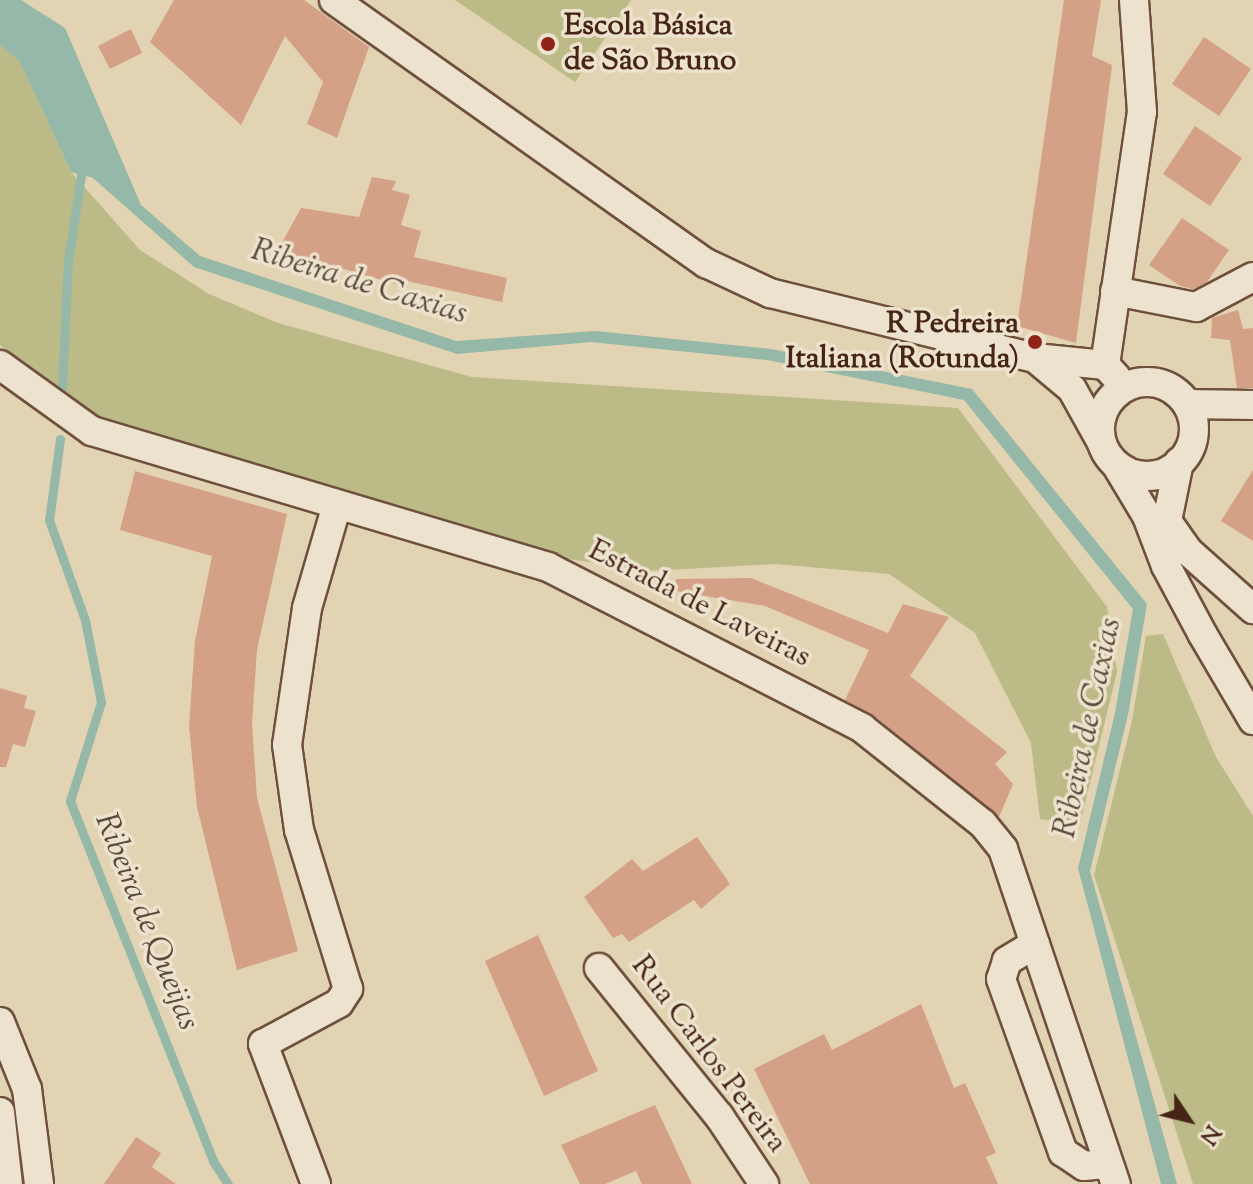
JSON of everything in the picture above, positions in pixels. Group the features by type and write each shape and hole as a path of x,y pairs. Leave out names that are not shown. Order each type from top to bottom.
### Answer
{"street":[{"path":"334,0 706,263 770,293 1035,358 1105,365 1124,387"},
{"path":"1105,365 1142,112 1134,0"},
{"path":"1115,291 1196,307 1253,277"},
{"path":"1035,358 1072,389 1147,516 1166,566 1253,720"},
{"name":"Estrada de Laveiras","path":"0,365 92,431 548,567 862,728 992,833 1003,849 1112,1174"},
{"path":"1101,441 1103,410 1124,387 1152,382 1178,393 1187,404 1193,435 1179,462 1167,521 1189,552 1253,609"},
{"path":"1187,404 1210,400 1253,405"},
{"path":"1117,466 1149,476 1179,462"},
{"path":"316,1184 263,1044 339,1003 348,989 299,830 287,745 307,608 337,505"},
{"path":"1035,944 1007,961 1001,979 1063,1152 1084,1166 1112,1174"},
{"name":"Rua Carlos Pereira","path":"599,968 719,1116 764,1184"},
{"path":"0,1023 0,1034"},
{"path":"0,1023 27,1089 39,1184"},
{"path":"0,1112 8,1184"}],"shaded area":[{"path":"0,0 21,0 65,28 141,205 200,256 456,341 596,331 771,349 972,389 1147,604 1128,715 1090,871 1177,1184 1161,1184 1078,868 1115,713 1133,609 964,400 767,360 591,342 457,354 194,267 93,178 71,172 20,62 0,45"},
{"name":"Escola Básica de São Bruno","path":"455,0 631,0 575,82"},
{"path":"0,45 20,62 71,172 140,250 209,294 278,323 472,377 958,408 1107,607 1117,672 1080,824 1040,819 1031,743 975,633 889,574 775,564 650,571 562,558 82,415 0,345"},
{"path":"1163,634 1216,757 1253,816 1253,1184 1193,1184 1094,875 1132,721 1146,636"}],"building":[{"path":"174,0 304,0 369,47 337,138 307,124 323,82 285,36 241,125 150,42"},
{"path":"1064,0 1101,0 1092,56 1112,65 1076,343 1017,326"},
{"path":"131,29 142,53 110,69 98,46"},
{"path":"1204,37 1251,69 1219,116 1172,84"},
{"path":"1195,126 1242,158 1210,206 1163,174"},
{"path":"372,177 396,181 392,190 410,195 401,225 421,231 414,257 507,278 502,302 407,281 406,287 278,250 301,208 359,217"},
{"path":"1182,218 1229,250 1207,282 1193,289 1180,286 1149,265"},
{"path":"1238,310 1243,329 1253,328 1253,388 1237,388 1230,340 1211,338 1212,318"},
{"path":"1253,470 1253,541 1221,521"},
{"path":"135,471 287,514 257,650 252,723 257,798 298,951 237,970 197,807 189,726 195,641 212,556 120,530"},
{"path":"751,578 888,633 903,604 949,617 910,676 1007,752 995,764 1013,784 999,817 873,715 845,700 869,650 765,606 675,591 676,579"},
{"path":"0,688 27,696 24,708 36,711 25,747 13,744 6,767 0,767"},
{"path":"697,837 730,884 701,909 694,900 629,942 622,934 613,938 584,897 632,859 643,871"},
{"path":"538,935 598,1071 544,1096 485,961"},
{"path":"921,1004 954,1088 965,1083 996,1153 986,1157 998,1184 810,1184 754,1069 824,1034 832,1050"},
{"path":"655,1105 692,1184 642,1184 636,1171 605,1184 580,1184 561,1145"},
{"path":"136,1137 161,1153 152,1167 176,1184 104,1184"}],"waterway":[{"name":"Ribeira de Queijas","path":"62,387 68,261 83,163"},
{"name":"Ribeira de Queijas","path":"60,439 49,520 85,620 101,702 70,801 213,1161 228,1184"}],"place":[{"name":"Escola Básica de São Bruno","path":"548,44"},
{"name":"R Pedreira Italiana (Rotunda)","path":"1035,342"}],"water label":[{"name":"Ribeira de Caxias","path":"359,283"},
{"name":"Ribeira de Caxias","path":"1089,728"}]}
